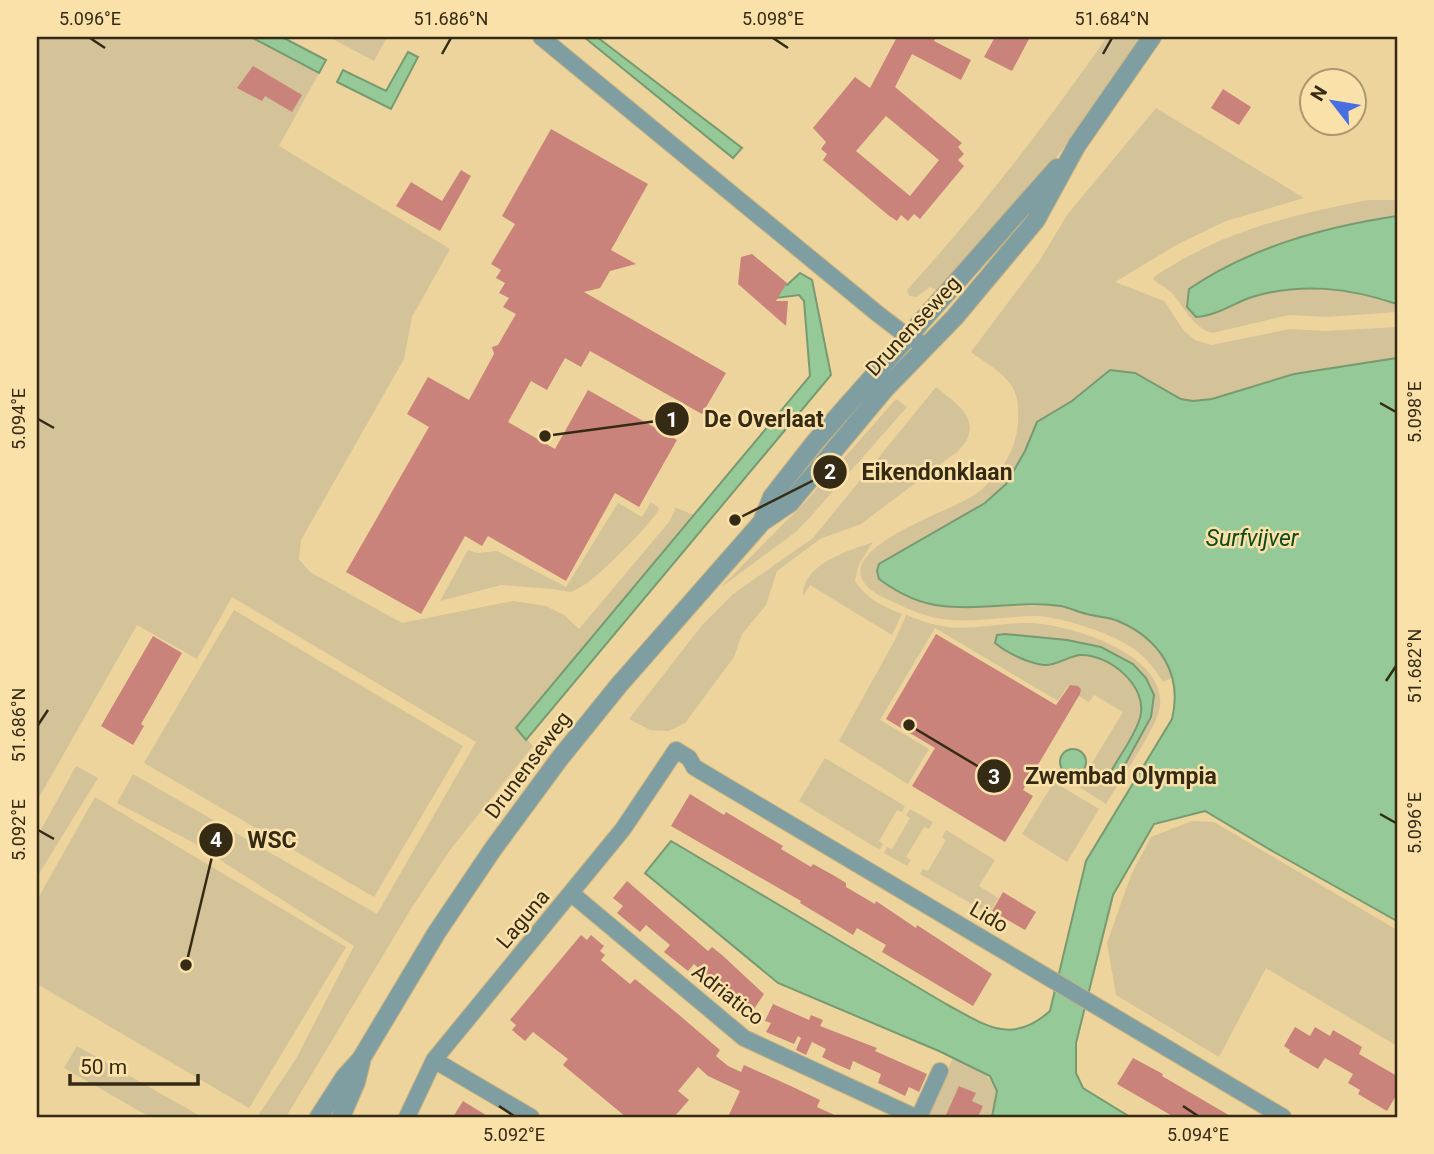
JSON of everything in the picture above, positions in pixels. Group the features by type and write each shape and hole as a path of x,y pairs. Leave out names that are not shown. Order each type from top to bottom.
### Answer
{"street":[{"path":"541,37 908,337 921,353"},
{"name":"Drunenseweg","path":"762,522 772,497 815,442 1077,145 1152,37"},
{"name":"Drunenseweg","path":"319,1117 344,1078 361,1059 437,932 493,849 560,758 619,685 762,522 790,503 885,389 955,317 1037,220 1077,145"},
{"name":"Laguna","path":"407,1117 435,1060 623,829 676,750"},
{"name":"Lido","path":"676,750 689,758 694,767 1283,1117"},
{"name":"Adriatico","path":"572,894 744,1038 917,1117 940,1071"},
{"name":"Drunenseweg","path":"341,1117 356,1082 361,1059"},
{"path":"435,1060 531,1117"}],"shaded area":[{"path":"37,37 251,37 319,73 279,146 450,249 412,317 404,359 301,540 299,559 310,572 402,623 513,601 546,606 564,615 579,629 669,522 674,507 694,515 517,728 533,746 450,850 409,912 286,1117 257,1117 296,1059 354,946 194,843 117,803 133,774 377,914 476,742 232,597 197,659 137,625 37,801"},
{"path":"329,37 387,37 374,61"},
{"path":"1107,37 1143,37 1056,158 941,292 930,287 917,297 909,296 907,290 1011,167"},
{"path":"1156,108 1304,198 1226,221 1178,244 1115,282 1164,301 1184,331 1195,340 1211,345 1290,329 1326,331 1397,327 1397,358 1294,374 1212,399 1193,401 1181,399 1135,373 1110,370 1072,401 1037,422 1025,451 1006,484 985,503 879,564 968,607 1061,606 1116,620 1146,637 1167,661 1172,678 1163,682 1136,651 1099,631 1059,619 1036,616 962,620 928,616 871,590 862,579 861,566 870,553 885,541 973,496 998,473 1010,453 1017,432 1016,395 1011,385 996,369 971,352 1040,260 1067,215"},
{"path":"1368,200 1397,200 1397,216 1357,222 1266,248 1189,289 1187,307 1224,308 1254,296 1305,288 1364,293 1397,304 1397,312 1326,317 1289,315 1212,333 1199,326 1172,293 1153,279 1202,249 1248,230 1299,215"},
{"path":"936,387 961,408 969,421 967,439 958,451 861,524 820,539 777,571 766,605 742,634 734,657 685,723 669,731 650,730 629,719 703,624 733,594 813,538"},
{"path":"896,399 907,407 811,516 797,531 720,588 806,501"},
{"path":"651,502 659,508 649,523 596,576 571,592 501,585 440,601 468,550 478,553 497,551 566,587 618,503 642,517"},
{"path":"873,542 859,564 855,581 876,601 902,614 892,635 810,585 803,596 805,585 819,567 840,554"},
{"path":"234,610 463,746 374,897 144,763"},
{"path":"906,615 947,627 1032,623 1049,625 1091,636 1113,646 1148,671 1158,688 1158,715 1106,804 1078,786 1123,712 1094,695 1089,702 1079,696 1080,691 1074,685 1067,687 1058,701 935,628 880,720 929,749 908,784 839,741"},
{"path":"825,758 905,806 902,812 897,810 879,841 883,844 880,850 799,801"},
{"path":"76,766 98,778 37,877 37,837"},
{"path":"1054,782 1099,809 1067,862 1022,834"},
{"path":"95,797 346,947 249,1108 37,984 37,900"},
{"path":"910,809 933,822 929,829 924,827 906,857 911,860 907,866 884,853 887,847 892,849 910,818 906,815"},
{"path":"1192,821 1214,822 1397,930 1397,1046 1266,968 1219,1057 1116,995 1107,943 1131,875 1151,837"},
{"path":"946,830 995,860 979,886 998,898 989,914 920,874 923,869 928,871 946,840 942,837"},
{"path":"77,1046 202,1117 150,1117 64,1068"},
{"path":"953,1058 983,1073 994,1085 997,1094 992,1117 978,1117 983,1106 972,1101 975,1093 960,1086 945,1117 926,1117"}],"water":[{"path":"251,37 282,37 326,60 319,73"},
{"path":"584,37 597,37 742,148 733,158"},
{"path":"408,52 418,57 391,109 337,82 343,70 386,91"},
{"path":"1397,216 1397,304 1361,294 1307,288 1252,297 1203,316 1196,317 1187,307 1189,289 1237,261 1315,233"},
{"path":"800,273 812,280 831,375 526,740 516,728 810,376 804,301 799,295 776,298 773,279 787,285"},
{"name":"Surfvijver","path":"1397,358 1397,921 1205,811 1154,824 1113,895 1076,1043 1076,1073 1083,1088 1130,1117 992,1117 997,1091 990,1076 939,1051 778,983 645,873 671,841 973,1019 1010,1030 1036,1022 1050,1011 1086,861 1172,719 1175,703 1171,673 1165,660 1146,638 1114,620 1046,604 972,607 934,605 901,593 879,579 879,564 985,503 1006,484 1025,451 1037,422 1072,401 1110,370 1135,373 1181,399 1193,401 1212,399 1294,374"},
{"path":"997,635 1067,640 1101,647 1133,664 1146,678 1154,695 1151,717 1116,781 1112,781 1109,775 1140,718 1141,706 1133,684 1114,666 1091,656 1080,655 1049,665 1025,660 995,643"},
{"path":"1073,749 1082,753 1086,762 1082,771 1073,775 1064,771 1060,762 1064,753"}],"building":[{"path":"897,37 936,37 934,41 971,60 961,80 912,54 895,87 962,143 958,147 964,154 958,160 964,166 920,219 914,214 908,221 901,215 897,221 823,160 827,154 821,149 826,142 813,128 855,77 870,88","holes":["886,116 939,160 910,196 856,151"]},
{"path":"995,37 1030,37 1012,71 984,57"},
{"path":"253,66 302,95 292,112 265,96 262,101 237,88"},
{"path":"1223,89 1251,107 1239,125 1211,108"},
{"path":"551,129 648,184 611,250 636,264 610,271 600,288 584,292 726,373 702,414 590,351 581,367 565,358 547,390 531,381 508,422 555,449 588,390 677,440 639,507 615,493 566,581 488,536 482,546 465,536 421,614 346,572 429,427 407,414 428,377 469,400 494,354 492,347 498,345 516,314 503,307 509,298 499,293 505,283 496,278 501,270 491,264 515,224 502,216"},
{"path":"461,170 471,176 440,231 396,206 411,182 442,201"},
{"path":"752,254 787,283 776,301 788,301 786,326 738,284 741,257"},
{"path":"936,634 1056,705 1070,685 1081,689 1023,790 1033,796 1005,842 912,786 935,748 886,719"},
{"path":"153,636 182,653 141,724 144,726 133,745 101,726"},
{"path":"690,794 783,846 781,849 811,867 813,864 833,875 846,883 846,887 875,904 876,901 916,928 917,925 992,974 973,1006 882,952 886,945 857,928 853,935 800,903 801,901 671,826"},
{"path":"627,881 708,951 712,947 722,955 764,994 752,1012 741,1003 735,1010 711,991 717,984 694,964 688,971 664,952 670,945 646,925 640,932 617,913 623,906 613,898"},
{"path":"1003,892 1036,912 1025,930 992,911"},
{"path":"581,935 587,940 591,935 604,946 600,951 605,955 601,960 630,984 635,979 678,1014 720,1050 716,1056 728,1066 741,1072 744,1065 795,1088 820,1100 817,1107 839,1117 728,1117 740,1091 708,1076 698,1067 678,1091 689,1100 674,1117 626,1117 563,1065 568,1059 533,1032 525,1041 512,1030 516,1025 510,1020"},
{"path":"773,1004 809,1020 811,1015 823,1020 820,1026 877,1048 875,1051 927,1074 919,1092 909,1087 905,1096 878,1083 881,1074 853,1061 850,1070 822,1057 826,1049 812,1042 806,1055 796,1050 801,1038 798,1036 794,1044 766,1032 771,1023 765,1021"},
{"path":"1295,1027 1310,1036 1315,1027 1330,1036 1333,1030 1362,1047 1359,1054 1397,1076 1397,1094 1387,1111 1358,1094 1360,1090 1348,1083 1353,1074 1325,1058 1318,1069 1289,1052 1284,1046"},
{"path":"1133,1058 1232,1117 1174,1117 1117,1084"},
{"path":"959,1086 976,1093 972,1101 983,1106 978,1117 945,1117"},
{"path":"463,1101 489,1117 453,1117"}],"place":[{"name":"De Overlaat","path":"545,436"},
{"name":"Eikendonklaan","path":"735,520"},
{"name":"Zwembad Olympia","path":"909,725"},
{"name":"WSC","path":"186,965"}]}
